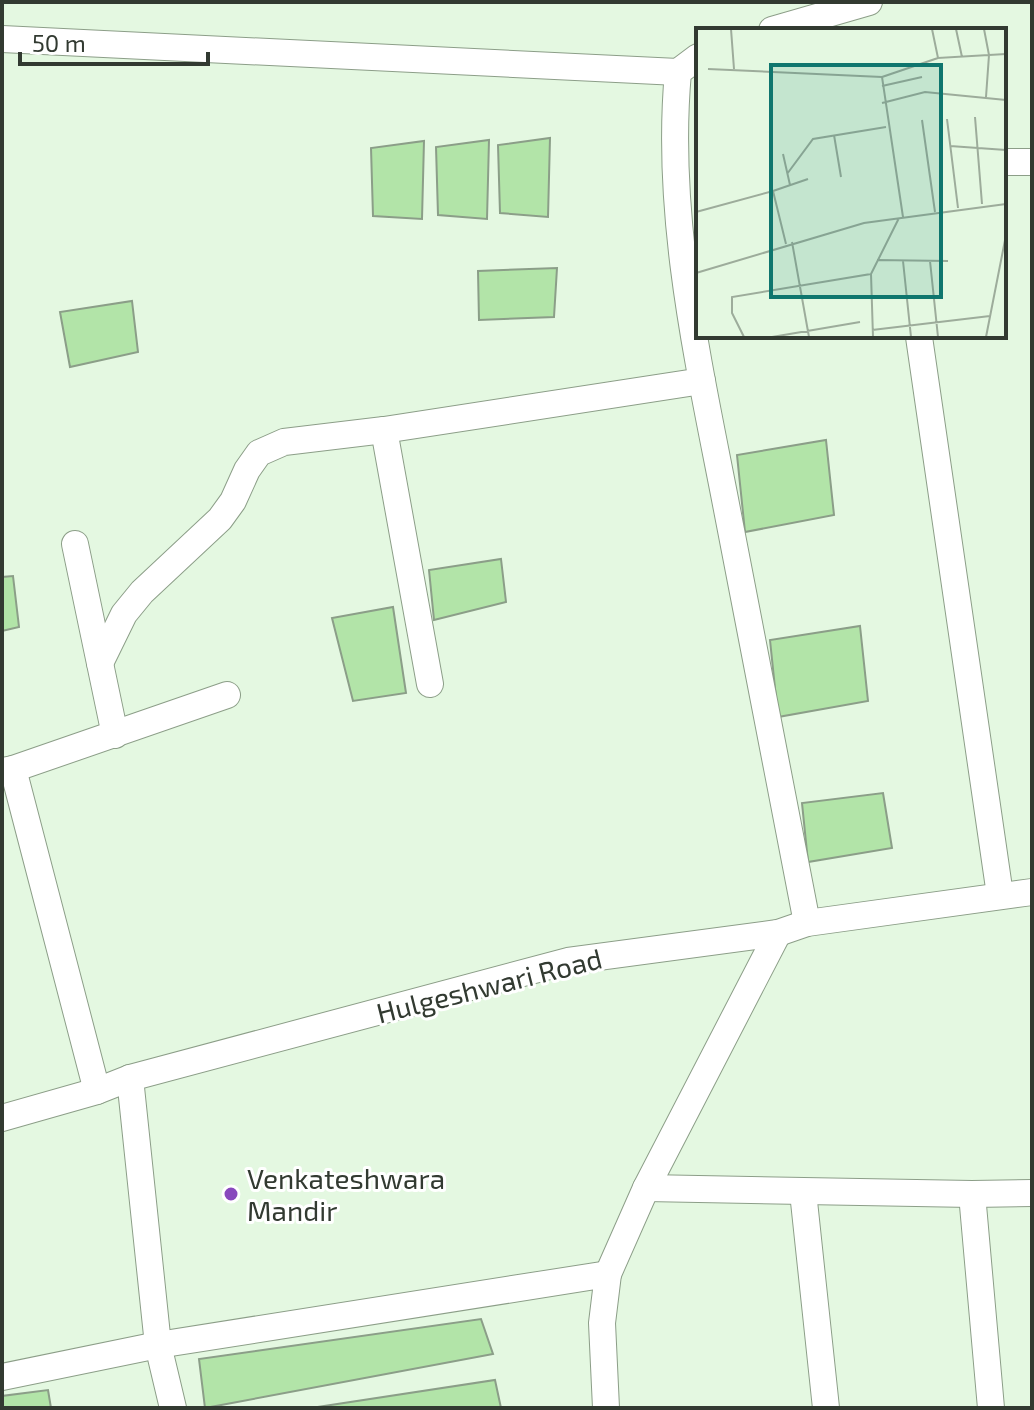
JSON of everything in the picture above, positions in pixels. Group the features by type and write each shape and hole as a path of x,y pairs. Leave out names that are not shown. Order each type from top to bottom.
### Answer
{"street":[{"path":"779,28 869,2"},
{"path":"2,39 688,64 689,228 696,310"},
{"path":"1006,162 1032,162"},
{"path":"698,338 702,381 807,923"},
{"path":"919,338 1000,895"},
{"path":"100,663 124,614 142,592 220,519 259,453 284,442 384,430 702,381"},
{"path":"384,430 430,684"},
{"path":"75,544 115,735"},
{"path":"97,1091 7,770 227,695"},
{"name":"Hulgeshwari Road","path":"2,1118 97,1091 130,1078 568,961 778,933 807,923 1032,892"},
{"path":"606,1408 602,1323 608,1274 646,1188 778,933"},
{"path":"130,1078 158,1345 173,1408"},
{"path":"646,1188 1032,1193"},
{"path":"803,1192 826,1408"},
{"path":"972,1194 991,1408"},
{"path":"2,1377 158,1345 608,1274"}],"building":[{"path":"550,138 548,217 500,213 498,145"},
{"path":"489,140 487,219 438,215 436,147"},
{"path":"424,141 422,219 373,216 371,148"},
{"path":"557,268 554,317 479,320 478,271"},
{"path":"132,301 138,352 70,367 60,312"},
{"path":"826,440 834,515 745,532 737,455"},
{"path":"501,559 506,602 434,620 429,570"},
{"path":"13,576 19,627 2,631 2,577"},
{"path":"393,607 406,693 353,701 332,618"},
{"path":"860,626 868,701 778,717 770,640"},
{"path":"883,793 892,848 808,862 802,803"},
{"path":"481,1319 493,1354 205,1408 199,1359"},
{"path":"495,1380 501,1408 311,1408"},
{"path":"48,1390 51,1408 2,1408 2,1396"}],"place":[{"name":"Venkateshwara Mandir","path":"231,1194"}]}
